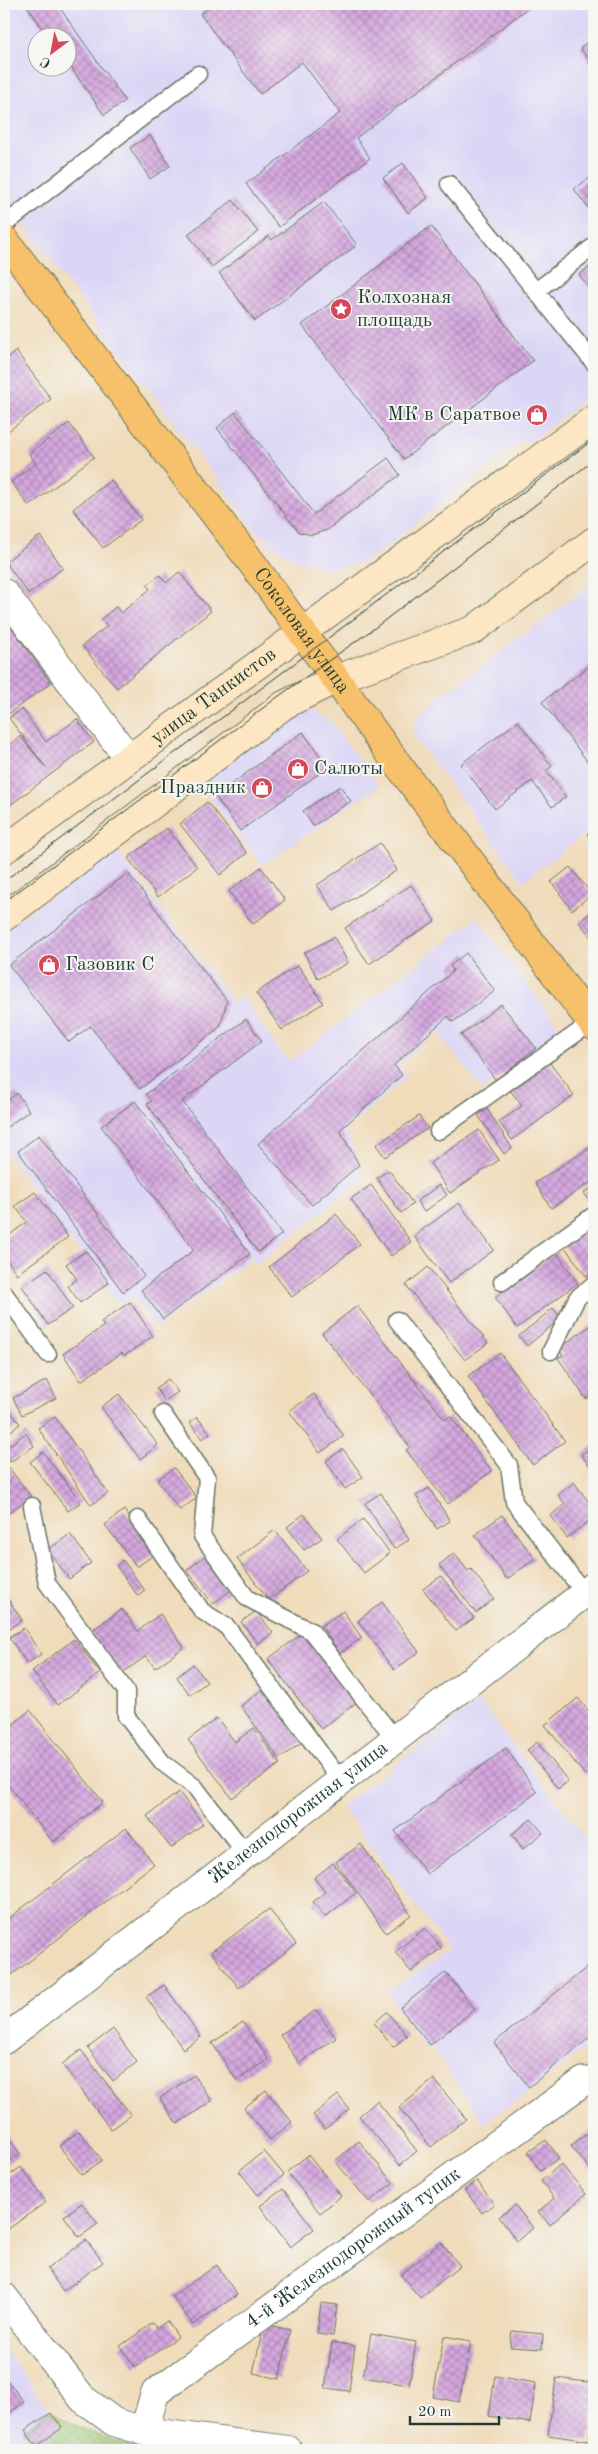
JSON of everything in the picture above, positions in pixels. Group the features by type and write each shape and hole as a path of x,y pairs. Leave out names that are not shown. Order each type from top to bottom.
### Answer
{"main road":[{"name":"Соколовая улица","path":"4,239 252,563 301,632 593,1024"},
{"name":"улица Танкистов","path":"4,850 594,419"},
{"path":"4,917 284,705 336,679 473,630 594,541"}],"street":[{"path":"4,593 129,759"},
{"name":"Железнодорожная улица","path":"4,2040 590,1590"},
{"name":"4-й Железнодорожный тупик","path":"144,2431 154,2393 584,2081"},
{"path":"4,2296 83,2399 114,2422 189,2444 288,2450"}],"lane":[{"path":"4,226 198,74"},
{"path":"449,184 594,363"},
{"path":"536,290 594,246"},
{"path":"438,1131 593,1024"},
{"path":"502,1282 594,1214"},
{"path":"551,1351 577,1298 594,1284"},
{"path":"4,1293 48,1354"},
{"path":"397,1320 509,1465 514,1502 590,1590"},
{"path":"163,1414 207,1478 202,1536 247,1598 311,1630 395,1739"},
{"path":"32,1506 47,1583 126,1691 126,1716 163,1763 195,1787 246,1854"},
{"path":"138,1519 202,1611 227,1627 341,1781"}],"shaded area":[{"name":"Колхозная площадь","path":"4,4 594,4 594,392 532,441 521,441 382,550 361,563 329,569 291,558 258,533 4,199"},
{"path":"594,582 594,826 523,882 414,736 415,721 427,707"},
{"path":"310,710 331,722 379,786 262,865 199,784 295,712"},
{"path":"114,848 234,1003 242,997 280,1053 292,1060 477,918 562,1031 483,1090 437,1031 399,1065 407,1076 345,1130 366,1178 255,1264 252,1258 155,1328 133,1296 119,1305 105,1286 109,1283 86,1251 81,1254 4,1149 4,1089 15,1080 4,1065 4,931"},
{"path":"479,1701 594,1850 594,2041 525,2095 484,2123 432,2047 424,2048 387,1992 450,1951 341,1806"},
{"path":"4,2348 50,2411 23,2430 39,2450 4,2450"}],"green space":[{"path":"50,2411 99,2435 151,2450 39,2450 23,2430"}],"building":[{"path":"26,4 57,4 74,28 42,28"},
{"path":"214,4 533,4 356,138 370,158 279,227 246,184 340,113 302,62 260,94 200,14"},
{"path":"78,34 125,101 104,115 78,77"},
{"path":"594,37 594,67 580,48"},
{"path":"150,135 170,166 150,179 130,148"},
{"path":"403,163 428,198 408,213 383,178"},
{"path":"594,175 594,216 574,189"},
{"path":"233,200 258,232 212,267 188,234"},
{"path":"324,202 357,245 255,321 219,273 269,236 272,240"},
{"path":"431,226 533,361 404,459 302,325"},
{"path":"594,263 594,294 579,275"},
{"path":"16,351 51,399 4,434 4,361"},
{"path":"235,412 314,514 388,458 400,475 327,530 312,535 299,532 217,428"},
{"path":"69,423 94,457 29,506 11,482 36,463 29,454"},
{"path":"111,480 141,520 103,548 73,509"},
{"path":"40,536 63,568 29,594 5,562"},
{"path":"179,572 211,611 117,688 82,646 107,626 101,619 116,607 121,613 150,589 147,585 160,575 166,583"},
{"path":"4,617 51,683 8,714 4,708"},
{"path":"594,662 594,770 542,702"},
{"path":"22,709 46,742 77,719 94,742 5,809 4,749 20,736 47,769 9,718"},
{"path":"518,721 552,766 546,771 566,797 552,807 532,781 495,809 461,764"},
{"path":"303,732 328,767 240,831 215,796"},
{"path":"340,786 351,801 313,826 303,811"},
{"path":"207,802 247,853 220,875 180,824"},
{"path":"167,828 197,867 158,897 128,858"},
{"path":"594,828 594,842 587,834"},
{"path":"380,843 397,870 334,911 317,885"},
{"path":"261,867 285,900 253,924 229,891"},
{"path":"570,867 592,894 572,910 551,882"},
{"path":"128,873 227,1001 220,1027 140,1089 90,1026 69,1042 9,965"},
{"path":"411,885 435,921 369,964 345,928"},
{"path":"594,910 594,941 579,922"},
{"path":"334,937 348,963 318,979 304,953"},
{"path":"466,953 495,991 453,1022 448,1016 394,1065 402,1075 340,1130 359,1165 312,1205 258,1144 453,971 450,966"},
{"path":"298,965 323,1003 282,1030 256,993"},
{"path":"501,1004 536,1048 496,1080 461,1035"},
{"path":"246,1019 262,1041 182,1101 282,1234 258,1252 147,1104 152,1101 146,1094"},
{"path":"549,1062 574,1095 512,1140 499,1122 522,1106 510,1090"},
{"path":"17,1093 29,1111 4,1129 4,1103"},
{"path":"135,1101 250,1254 163,1319 141,1290 194,1250 101,1126"},
{"path":"487,1109 512,1148 504,1154 478,1115"},
{"path":"419,1116 428,1128 385,1157 376,1145"},
{"path":"479,1130 499,1160 450,1193 430,1163"},
{"path":"39,1135 144,1276 123,1292 18,1151"},
{"path":"594,1145 594,1180 551,1208 535,1183"},
{"path":"389,1170 413,1204 401,1213 377,1178"},
{"path":"371,1185 411,1242 391,1256 351,1199"},
{"path":"439,1185 447,1195 424,1212 417,1201"},
{"path":"594,1186 594,1208 584,1193"},
{"path":"35,1192 68,1237 17,1274 4,1256 4,1239 27,1222 15,1206"},
{"path":"459,1203 494,1250 449,1283 414,1236"},
{"path":"336,1214 360,1244 292,1297 269,1267"},
{"path":"594,1224 594,1270 586,1276 564,1246"},
{"path":"86,1251 109,1283 80,1303 68,1286 77,1279 66,1264"},
{"path":"556,1252 578,1283 517,1328 495,1297"},
{"path":"428,1267 488,1343 465,1360 406,1285"},
{"path":"47,1269 73,1308 48,1325 22,1286"},
{"path":"130,1302 153,1336 124,1356 122,1353 81,1381 63,1354 104,1326 101,1322"},
{"path":"357,1306 445,1420 450,1416 492,1471 448,1504 406,1450 410,1447 322,1333"},
{"path":"553,1308 561,1318 527,1346 519,1336"},
{"path":"594,1323 594,1393 586,1399 558,1358 563,1355 558,1349"},
{"path":"500,1353 565,1441 533,1465 468,1376"},
{"path":"168,1379 178,1392 165,1401 156,1388"},
{"path":"47,1380 56,1398 22,1415 13,1398"},
{"path":"119,1394 158,1445 140,1459 101,1407"},
{"path":"314,1394 344,1436 320,1453 289,1411"},
{"path":"4,1402 20,1424 4,1436"},
{"path":"55,1417 108,1493 91,1505 38,1428"},
{"path":"197,1417 210,1433 202,1439 190,1423"},
{"path":"26,1433 34,1446 10,1462 4,1449"},
{"path":"594,1445 594,1471 581,1455"},
{"path":"343,1449 363,1477 345,1489 326,1461"},
{"path":"43,1452 81,1502 68,1511 30,1462"},
{"path":"4,1461 31,1497 7,1514 4,1510"},
{"path":"174,1468 197,1498 180,1510 157,1480"},
{"path":"574,1482 594,1509 594,1517 567,1538 550,1516 565,1504 558,1495"},
{"path":"429,1488 450,1521 437,1529 416,1496"},
{"path":"381,1493 409,1540 394,1549 365,1503"},
{"path":"124,1510 156,1553 137,1567 105,1525"},
{"path":"304,1514 322,1538 304,1550 287,1527"},
{"path":"502,1515 535,1559 507,1579 475,1535"},
{"path":"363,1519 390,1553 364,1573 337,1539"},
{"path":"275,1530 307,1571 269,1600 237,1559"},
{"path":"70,1534 91,1563 69,1579 48,1550"},
{"path":"454,1553 468,1571 471,1569 494,1599 476,1613 439,1565"},
{"path":"205,1556 231,1590 213,1604 187,1570"},
{"path":"123,1560 145,1591 138,1596 116,1566"},
{"path":"441,1576 474,1618 456,1631 423,1589"},
{"path":"4,1595 22,1620 4,1632"},
{"path":"382,1602 419,1652 394,1670 358,1621"},
{"path":"122,1609 138,1631 160,1614 184,1647 155,1668 146,1656 121,1674 90,1632"},
{"path":"256,1611 273,1633 258,1644 241,1622"},
{"path":"343,1611 362,1638 340,1653 321,1626"},
{"path":"24,1628 41,1654 27,1664 9,1637"},
{"path":"304,1632 357,1702 321,1729 268,1659"},
{"path":"74,1639 100,1673 58,1705 32,1671"},
{"path":"193,1664 207,1682 190,1695 177,1677"},
{"path":"263,1689 302,1742 279,1759 241,1706"},
{"path":"578,1698 594,1718 594,1767 585,1775 545,1725"},
{"path":"30,1710 103,1802 53,1842 4,1780 4,1732"},
{"path":"217,1718 235,1742 254,1728 280,1764 232,1798 188,1740"},
{"path":"537,1742 568,1781 558,1789 527,1750"},
{"path":"506,1748 537,1792 427,1874 395,1831"},
{"path":"179,1792 203,1824 171,1848 147,1816"},
{"path":"531,1819 543,1833 523,1849 512,1834"},
{"path":"126,1828 154,1864 4,1981 4,1922"},
{"path":"361,1844 411,1915 386,1933 336,1862"},
{"path":"333,1863 356,1893 325,1917 313,1902 325,1892 314,1878"},
{"path":"269,1909 296,1944 239,1988 211,1952"},
{"path":"425,1928 441,1948 411,1972 395,1952"},
{"path":"591,1964 594,1968 594,2034 529,2087 494,2043"},
{"path":"446,1972 475,2009 430,2045 400,2008"},
{"path":"164,1985 201,2037 183,2049 146,1997"},
{"path":"316,2010 336,2038 299,2063 280,2035"},
{"path":"387,2012 407,2036 393,2047 374,2023"},
{"path":"243,2022 268,2059 237,2081 212,2043"},
{"path":"113,2029 137,2062 113,2081 88,2048"},
{"path":"81,2050 131,2115 111,2130 62,2064"},
{"path":"194,2075 212,2101 177,2124 160,2098"},
{"path":"434,2079 466,2119 431,2147 399,2108"},
{"path":"266,2090 292,2122 270,2140 244,2108"},
{"path":"338,2095 349,2109 325,2129 313,2115"},
{"path":"377,2101 417,2151 400,2165 359,2116"},
{"path":"594,2128 594,2166 590,2169 571,2146"},
{"path":"4,2131 20,2154 4,2165"},
{"path":"79,2131 102,2160 82,2175 59,2146"},
{"path":"546,2140 559,2158 540,2171 528,2152"},
{"path":"359,2141 393,2183 369,2202 335,2161"},
{"path":"264,2151 284,2175 258,2195 239,2171"},
{"path":"308,2155 341,2196 320,2213 287,2172"},
{"path":"561,2164 586,2194 550,2225 538,2212 554,2198 541,2181"},
{"path":"21,2167 46,2202 4,2232 4,2179"},
{"path":"477,2181 494,2204 482,2213 465,2190"},
{"path":"283,2189 314,2229 290,2247 260,2206"},
{"path":"82,2203 98,2224 79,2237 64,2216"},
{"path":"515,2205 533,2228 517,2241 499,2217"},
{"path":"86,2240 103,2262 63,2291 47,2269"},
{"path":"441,2242 460,2266 420,2298 401,2275"},
{"path":"217,2265 237,2295 193,2325 172,2296"},
{"path":"321,2303 337,2305 333,2336 317,2334"},
{"path":"167,2321 178,2337 135,2367 120,2346 153,2323 157,2328"},
{"path":"264,2324 290,2330 279,2379 253,2373"},
{"path":"512,2331 543,2334 542,2349 510,2347"},
{"path":"371,2334 416,2342 409,2385 363,2377"},
{"path":"444,2336 471,2341 459,2402 433,2397"},
{"path":"332,2342 355,2346 349,2391 325,2388"},
{"path":"4,2376 24,2402 6,2416 4,2413"},
{"path":"495,2376 536,2383 530,2423 489,2416"},
{"path":"556,2378 594,2383 594,2403 589,2441 548,2435"},
{"path":"51,2413 62,2428 36,2446 25,2430"}],"tram line":[{"path":"4,881 594,439"},
{"path":"4,902 279,696 376,627 594,460"}],"place":[{"name":"Колхозная площадь","path":"341,309"},
{"name":"МК в Саратвое","path":"537,415"},
{"name":"Салюты","path":"298,769"},
{"name":"Праздник","path":"262,788"},
{"name":"Газовик С","path":"49,965"}]}
